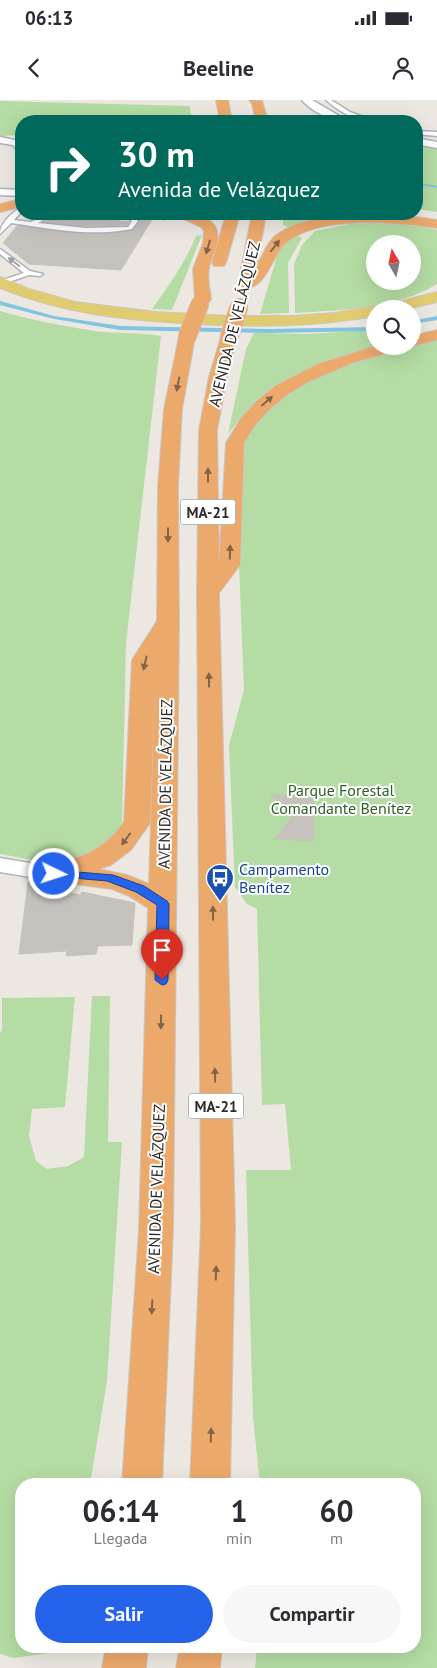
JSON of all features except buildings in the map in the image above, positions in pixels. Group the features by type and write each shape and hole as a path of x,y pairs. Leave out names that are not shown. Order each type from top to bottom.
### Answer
{"highway":[{"path":"222,100 224,115"},
{"path":"248,100 249,115"},
{"path":"254,100 258,103 261,115"},
{"path":"0,201 15,199"},
{"path":"0,208 15,204"},
{"path":"423,214 437,216"},
{"path":"198,220 211,231 210,242 201,269 202,302"},
{"name":"AVENIDA DE VELÁZQUEZ","path":"142,1478 156,1230 168,621 168,486 173,409 187,337 218,264 232,220"},
{"name":"AVENIDA DE VELÁZQUEZ","path":"210,1478 218,1225 208,594 208,430 218,377 246,284 258,220"},
{"path":"246,284 264,267 271,250 281,238 295,231 353,220"},
{"path":"409,220 437,224"},
{"path":"421,339 437,335"},
{"path":"208,594 229,565 235,443 243,427 256,411 274,395 299,379 366,353"},
{"path":"54,874 101,859 122,844 137,823 143,660 168,621"},
{"path":"54,874 109,878 140,889 163,904"},
{"path":"124,1668 126,1653"},
{"path":"198,1668 200,1653"}],"main road":[{"path":"1,283 46,299 104,311 158,318 254,322 315,319 366,312"},
{"path":"418,300 437,291"},
{"path":"421,300 437,296"}],"street":[{"path":"307,100 332,115"},
{"path":"0,140 15,143"},
{"path":"423,142 437,144"},
{"path":"0,192 15,193"},
{"path":"0,865 54,874"}],"lane":[{"path":"328,100 354,115"},
{"path":"423,133 437,134"},
{"path":"0,232 15,215"},
{"path":"32,224 40,220"},
{"path":"9,221 116,231 130,228 134,220"},
{"path":"0,252 28,273"},
{"path":"1,283 28,273 40,274"}],"green space":[{"path":"0,101 190,106 191,115 15,115 15,135 0,136"},
{"path":"423,146 437,149 437,212 423,210"},
{"path":"283,220 333,220 288,227 283,225"},
{"path":"391,223 437,230 437,284 404,299 366,300 366,307 295,313 294,264 302,245 315,231 350,224"},
{"path":"202,235 172,310 152,309 182,265 196,236"},
{"path":"295,235 302,238 288,263 289,313 260,314 277,256 283,244"},
{"path":"0,311 95,331 161,336 126,643 122,822 115,837 77,862 38,861 0,854"},
{"path":"366,331 366,350 313,371 276,390 243,416 228,434 246,349 254,333 308,334"},
{"name":"Parque Forestal Comandante Benítez","path":"437,337 437,1668 255,1668 256,1653 421,1653 421,1478 259,1478 253,1418 246,1170 291,1170 285,1104 262,1105 257,909 247,904 235,887 229,745 244,690 238,539 240,463 245,438 261,415 281,398 318,375 372,355 421,355 421,342"},
{"path":"92,996 110,996 108,1142 122,1142 107,1381 91,1478 15,1478 15,1653 49,1653 14,1658 0,1654 0,1032 2,1031 2,998 75,997 65,1107 32,1109 29,1136 36,1161 47,1169 68,1166 84,1157"}],"waterway":[{"path":"423,184 437,187"},
{"path":"0,303 54,317 120,328 269,331 366,329"},
{"path":"421,321 437,318"}],"place":[{"name":"Campamento Benítez","path":"220,902"}],"route":[{"path":"54,874 109,878 140,889 163,904 162,980"}]}
